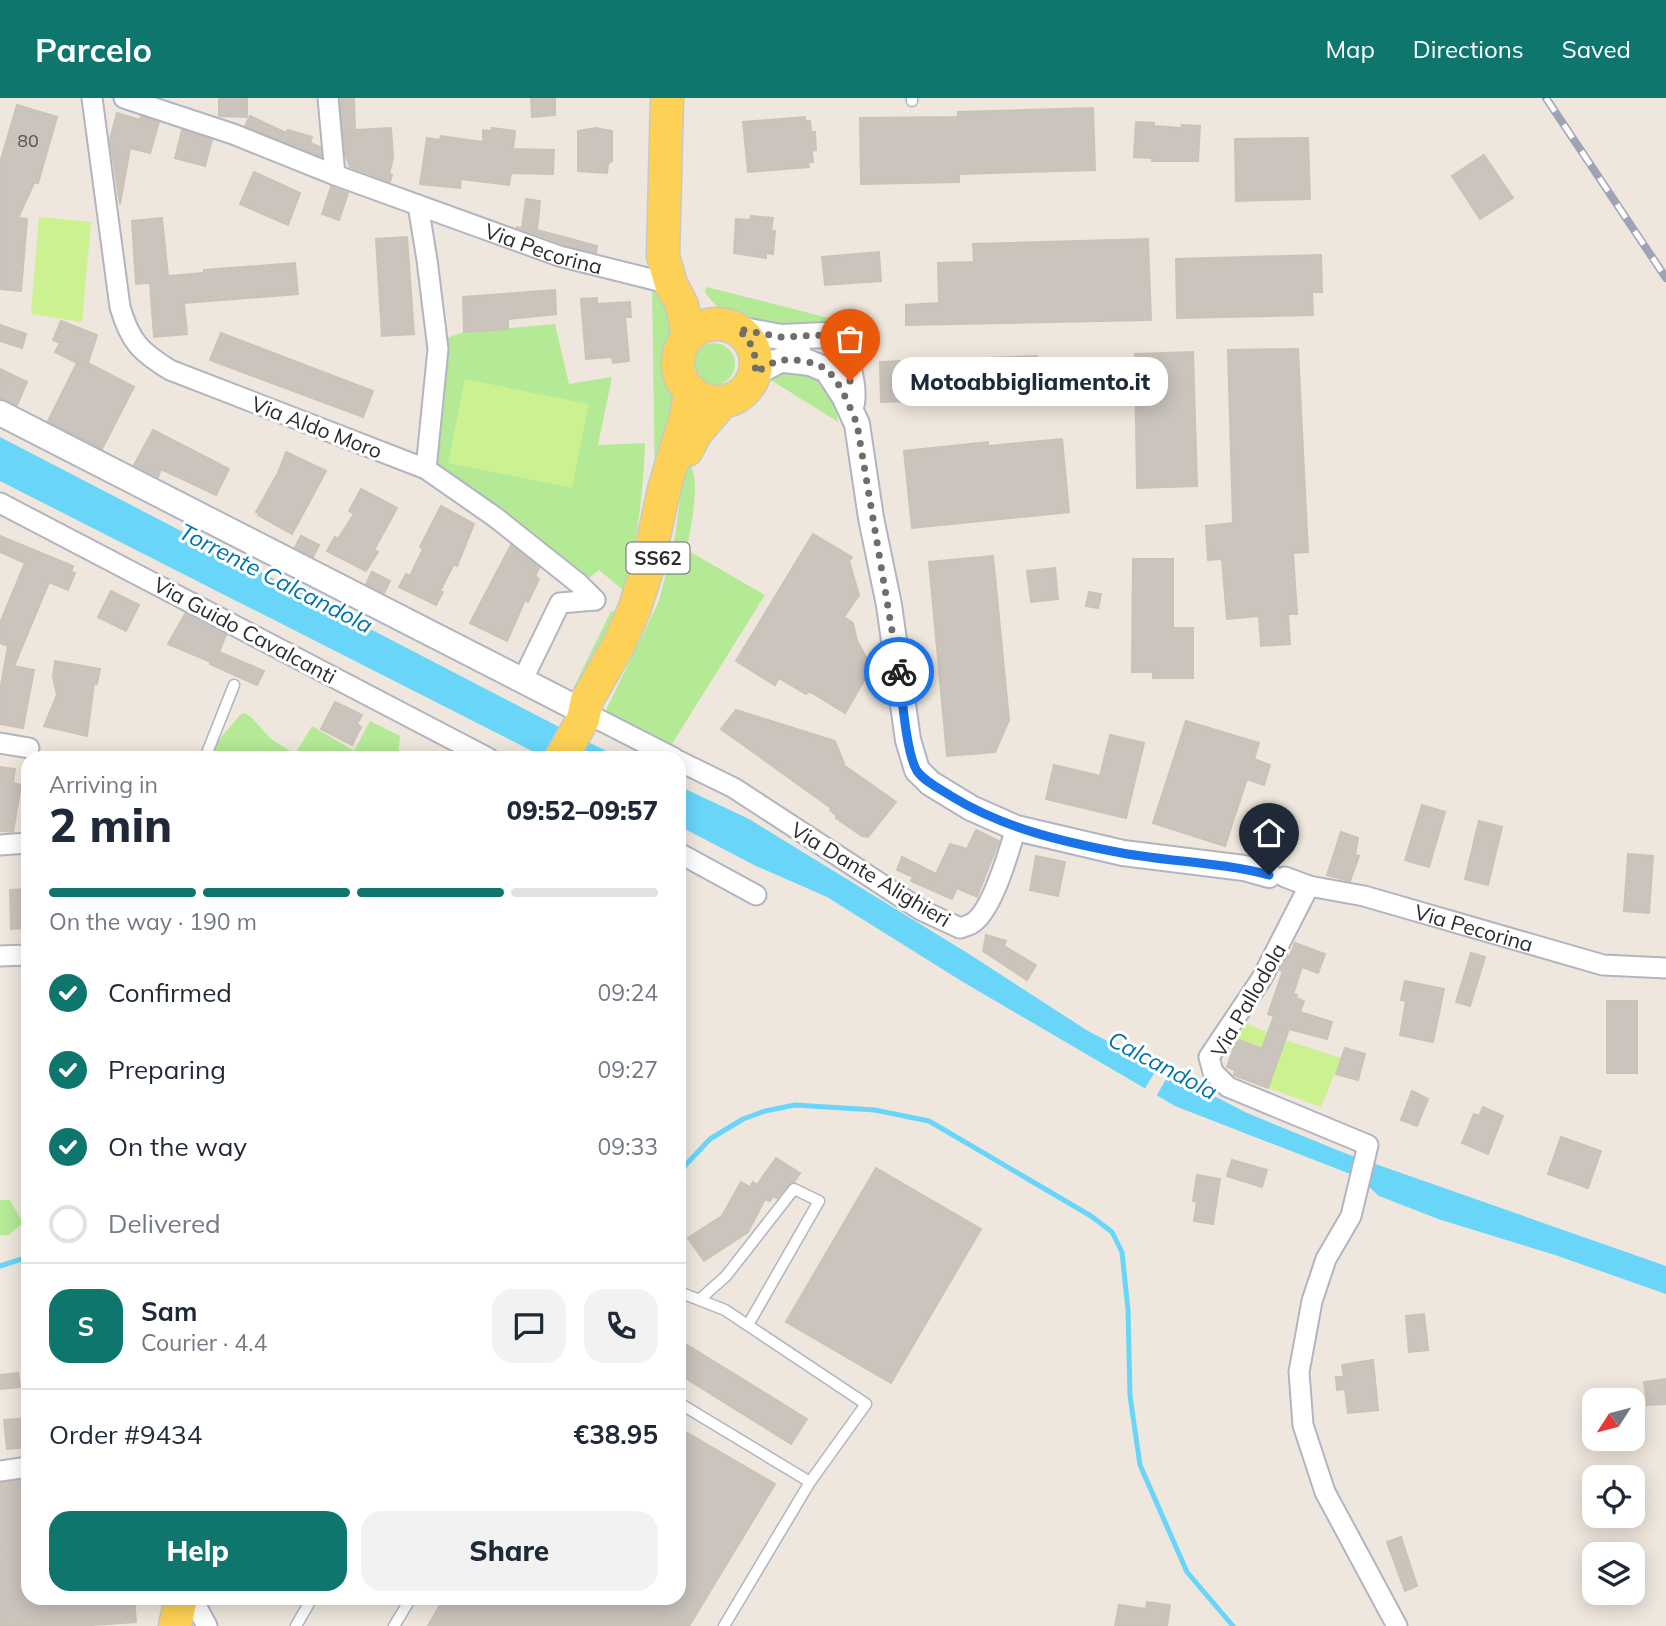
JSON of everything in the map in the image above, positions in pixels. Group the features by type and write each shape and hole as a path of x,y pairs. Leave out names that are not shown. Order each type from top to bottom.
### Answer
{"main road":[{"path":"667,98 663,256 671,284 682,305 688,336 679,358 679,370 683,382 691,391 711,401 723,401 743,392 755,373 756,361 749,340 730,328 694,293 682,265 680,246 684,98"},
{"path":"688,336 708,325 730,328"},
{"name":"SS62","path":"585,716 587,700 619,644 634,610 647,570 664,489 691,391"},
{"name":"SS62","path":"565,751 585,716 598,704 643,609 683,457 695,434 723,401"},
{"path":"175,1626 180,1605"}],"street":[{"name":"Via Aldo Moro","path":"92,98 120,307 126,327 144,354 170,370 426,469 495,517 578,583 595,600 560,603 522,681"},
{"name":"Via Pecorina","path":"124,98 161,108 233,134 335,175 559,256 671,284"},
{"path":"328,98 335,175"},
{"path":"418,205 438,349 426,469"},
{"path":"730,328 781,337 825,335 836,338"},
{"path":"755,373 836,338"},
{"name":"Via Pecorina","path":"836,338 847,365 853,396 851,411"},
{"name":"Via Pecorina","path":"785,360 810,363 827,370 857,424 871,518 889,605 908,740 917,771 930,783 971,808 1016,828 1123,853 1244,869 1309,887 1364,896 1603,965 1666,968"},
{"path":"0,413 522,681 585,716 659,751"},
{"name":"Via Guido Cavalcanti","path":"0,503 475,751"},
{"path":"0,743 29,748"},
{"name":"Via Dante Alighieri","path":"686,764 734,788 921,910 960,928 972,924 983,910 1006,864 1016,828"},
{"path":"0,845 21,844"},
{"path":"686,857 756,895"},
{"name":"Via Pallodola","path":"1309,887 1262,978 1209,1057 1213,1072 1228,1087 1367,1150 1352,1216 1326,1259 1312,1301 1299,1372 1303,1425 1325,1492 1397,1626"},
{"path":"0,956 21,956"},
{"path":"0,1471 21,1468"},
{"path":"196,1605 207,1626"}],"lane":[{"path":"208,751 234,685"},
{"path":"699,1300 726,1276 794,1189 818,1201 748,1325"},
{"path":"686,1295 725,1310 866,1404 810,1482 724,1626"},
{"path":"686,1407 810,1482"},
{"path":"296,1626 308,1605"},
{"path":"394,1626 407,1605"}],"green space":[{"path":"39,217 91,222 82,322 31,314"},
{"path":"652,285 664,290 677,335 669,355 668,367 678,403 655,491"},
{"path":"706,287 833,319 823,327 740,323 720,310 705,293"},
{"path":"555,324 569,384 612,377 598,445 645,443 639,518 623,590 599,570 589,578 507,513 432,463 444,339 464,332"},
{"path":"714,343 729,349 735,364 729,379 714,385 699,379 693,364 699,349"},
{"path":"785,372 816,375 833,397 838,422 771,380"},
{"path":"465,379 589,404 572,488 448,463"},
{"path":"689,462 695,481 695,492 687,550 765,595 670,747 604,714 659,601 675,536 682,483"},
{"path":"611,611 619,614 577,702 533,672 572,691"},
{"path":"245,713 252,718 271,739 290,751 214,751 217,742 240,715"},
{"path":"370,721 400,736 399,751 354,751"},
{"path":"312,726 354,751 297,751"},
{"path":"1243,1022 1285,1040 1341,1058 1321,1107 1233,1075 1235,1070 1227,1067"},
{"path":"0,1200 10,1200 21,1219 21,1225 9,1235 0,1235"}],"water":[{"path":"0,437 606,751 532,751 0,481"},
{"name":"Calcandola","path":"686,789 749,819 969,954 1088,1031 1247,1113 1347,1154 1666,1266 1666,1294 1555,1255 1441,1220 1379,1196 1358,1177 1175,1106 963,982 827,897 756,866 686,830"}],"pier":[{"path":"1159,1065 1171,1071 1155,1098 1143,1092"}],"building":[{"path":"219,98 247,98 247,117 219,116"},
{"path":"340,98 354,98 355,130 391,128 393,158 390,182 350,167 345,154"},
{"path":"531,98 555,98 555,115 532,117"},
{"path":"17,105 57,117 38,183 34,183 18,218 27,219 21,291 0,289 0,163"},
{"path":"1093,108 1095,170 959,174 959,182 861,184 860,118 958,117 958,112"},
{"path":"117,113 159,122 150,153 130,148 120,204 110,139"},
{"path":"250,116 286,133 288,130 312,137 310,143 320,147 321,156 245,126"},
{"path":"805,117 805,121 810,121 811,132 815,132 816,150 812,151 813,162 808,162 809,167 748,172 743,122"},
{"path":"1136,122 1181,128 1182,125 1200,126 1198,161 1152,161 1152,158 1134,157"},
{"path":"492,128 515,131 513,149 554,150 553,174 511,173 509,185 461,179 460,188 420,184 427,138 440,140 441,136 483,142 483,130 492,131"},
{"path":"596,128 612,131 612,161 608,164 607,173 578,171 578,131"},
{"path":"182,130 212,140 205,166 175,158"},
{"path":"1308,138 1310,199 1236,201 1235,139"},
{"path":"1484,155 1513,198 1480,219 1452,176"},
{"path":"254,172 300,193 288,225 240,204"},
{"path":"331,187 348,193 339,220 322,214"},
{"path":"526,199 540,201 537,230 597,246 596,253 516,227 522,228"},
{"path":"751,216 773,218 773,254 766,253 766,258 734,253 736,219 750,220"},
{"path":"162,218 168,276 204,273 204,270 295,263 298,294 184,303 187,334 154,337 150,283 136,284 132,221"},
{"path":"407,237 414,334 382,336 376,239"},
{"path":"1148,239 1151,320 906,325 906,305 939,303 938,263 974,262 973,244"},
{"path":"879,252 881,281 825,285 822,257"},
{"path":"1321,255 1322,292 1312,292 1313,315 1177,318 1176,259"},
{"path":"555,290 556,314 508,319 508,329 464,332 463,297"},
{"path":"597,298 597,304 630,302 631,317 625,317 629,361 613,363 612,357 586,359 581,299"},
{"path":"61,321 97,335 88,363 134,387 102,449 48,421 77,363 55,352 60,343 53,340"},
{"path":"0,325 26,334 22,348 0,341"},
{"path":"221,333 373,391 363,417 210,360"},
{"path":"1298,349 1308,552 1293,553 1297,614 1288,614 1290,644 1261,646 1259,616 1227,619 1222,559 1208,560 1206,526 1233,523 1228,350"},
{"path":"1193,352 1197,486 1137,488 1135,354"},
{"path":"1037,356 1038,367 1075,365 1076,396 881,402 880,362"},
{"path":"0,369 27,382 17,405 0,398"},
{"path":"153,430 229,469 216,495 161,469 158,477 134,465"},
{"path":"1062,439 1069,512 912,528 904,451 988,442 988,446"},
{"path":"286,452 326,471 292,534 256,512 278,473"},
{"path":"361,489 397,508 374,550 378,552 366,571 327,551 354,514 349,511"},
{"path":"441,506 474,524 457,566 454,564 436,605 399,587 406,574 410,576 423,549 420,547"},
{"path":"813,534 852,557 849,561 859,595 844,617 853,623 857,641 873,665 845,713 809,691 806,694 779,678 775,685 736,661"},
{"path":"0,536 73,566 71,572 75,573 68,590 49,582 14,666 34,670 23,728 0,724 0,691 8,646 0,643 0,623 25,563 0,552"},
{"path":"301,536 319,545 313,557 295,547"},
{"path":"511,545 539,568 535,576 539,579 528,602 525,600 507,641 470,623"},
{"path":"993,556 1009,720 995,752 947,756 929,562"},
{"path":"1133,559 1173,559 1173,628 1193,628 1193,678 1153,678 1153,672 1132,672"},
{"path":"1055,568 1058,599 1031,602 1027,571"},
{"path":"372,572 390,581 384,593 366,584"},
{"path":"111,591 139,605 126,631 98,617"},
{"path":"1089,592 1101,594 1098,608 1086,606"},
{"path":"185,614 226,635 219,652 264,671 257,685 168,644"},
{"path":"55,661 100,669 97,684 94,683 87,736 44,726 57,695 53,677"},
{"path":"335,702 362,715 357,724 361,727 352,745 321,729"},
{"path":"736,710 835,741 845,766 896,802 868,837 862,836 836,818 831,808 721,729"},
{"path":"1186,721 1259,743 1254,759 1270,765 1264,785 1247,779 1225,846 1153,823"},
{"path":"1110,735 1144,743 1126,818 1046,799 1054,765 1100,776"},
{"path":"0,767 15,769 13,783 21,785 13,832 0,831"},
{"path":"1422,805 1445,812 1429,867 1405,860"},
{"path":"1479,821 1502,827 1488,885 1465,879"},
{"path":"976,830 999,841 977,897 957,888 952,899 911,881 913,877 897,870 902,857 936,874 950,844 967,849"},
{"path":"1341,832 1358,838 1355,855 1359,856 1350,881 1327,875"},
{"path":"1628,854 1653,856 1649,913 1624,911"},
{"path":"1036,856 1065,862 1058,896 1030,890"},
{"path":"21,889 21,928 11,929 10,890"},
{"path":"986,935 1006,941 1004,946 1036,965 1027,980 983,951"},
{"path":"1295,943 1325,954 1318,973 1302,967 1293,994 1304,1001 1300,1012 1332,1022 1327,1039 1289,1029 1268,1088 1234,1075 1235,1070 1227,1067 1237,1039 1262,1049 1274,1016 1268,1014 1283,971 1280,970"},
{"path":"1471,953 1485,957 1470,1006 1456,1002"},
{"path":"1405,981 1444,989 1433,1042 1400,1035 1406,1001 1401,1000"},
{"path":"1607,1001 1637,1001 1637,1073 1607,1073"},
{"path":"1345,1048 1365,1054 1358,1080 1336,1074"},
{"path":"1412,1091 1428,1099 1417,1126 1401,1120"},
{"path":"1483,1107 1503,1116 1488,1154 1462,1143 1474,1114 1479,1116"},
{"path":"1561,1137 1601,1151 1588,1188 1548,1174"},
{"path":"776,1158 800,1173 794,1182 777,1198 773,1196 770,1201 765,1199 748,1232 704,1261 688,1238 722,1216 741,1182 750,1187 753,1182 757,1185"},
{"path":"1232,1160 1267,1170 1262,1187 1227,1176"},
{"path":"876,1168 981,1229 891,1383 786,1322"},
{"path":"1197,1175 1220,1179 1213,1224 1194,1221 1197,1202 1193,1201"},
{"path":"1424,1314 1428,1350 1409,1352 1406,1316"},
{"path":"686,1344 807,1419 791,1444 686,1378"},
{"path":"1373,1360 1378,1410 1348,1413 1345,1389 1337,1390 1336,1377 1344,1377 1342,1365"},
{"path":"18,1373 20,1387 0,1389 0,1375"},
{"path":"1666,1379 1666,1404 1647,1405 1644,1382"},
{"path":"21,1419 21,1448 7,1449 4,1420"},
{"path":"686,1432 775,1484 689,1626 428,1626 440,1605 686,1605"},
{"path":"21,1480 21,1605 135,1605 136,1622 79,1626 1,1626 0,1483"},
{"path":"1401,1537 1417,1586 1405,1591 1387,1542"},
{"path":"1147,1602 1170,1605 1167,1626 1115,1626 1119,1605 1146,1609"}],"waterway":[{"path":"686,1165 710,1139 743,1119 765,1111 795,1105 875,1110 929,1121 1091,1216 1112,1232 1122,1252 1128,1310 1130,1396 1140,1465 1187,1572 1233,1626"},
{"path":"0,1266 21,1259"}],"railway":[{"path":"1546,98 1666,278"}],"way so far":[{"path":"850,381 847,365 836,338 825,335 781,337 738,329 754,350 755,373 785,360 810,363 827,370 844,396 857,424 899,672"}],"place":[{"name":"Motoabbigliamento.it","path":"850,381"}],"route":[{"path":"899,672 908,740 917,771 930,783 971,808 1016,828 1123,853 1244,869 1269,875"}],"water label":[{"name":"Torrente Calcandola","path":"276,578"}]}
